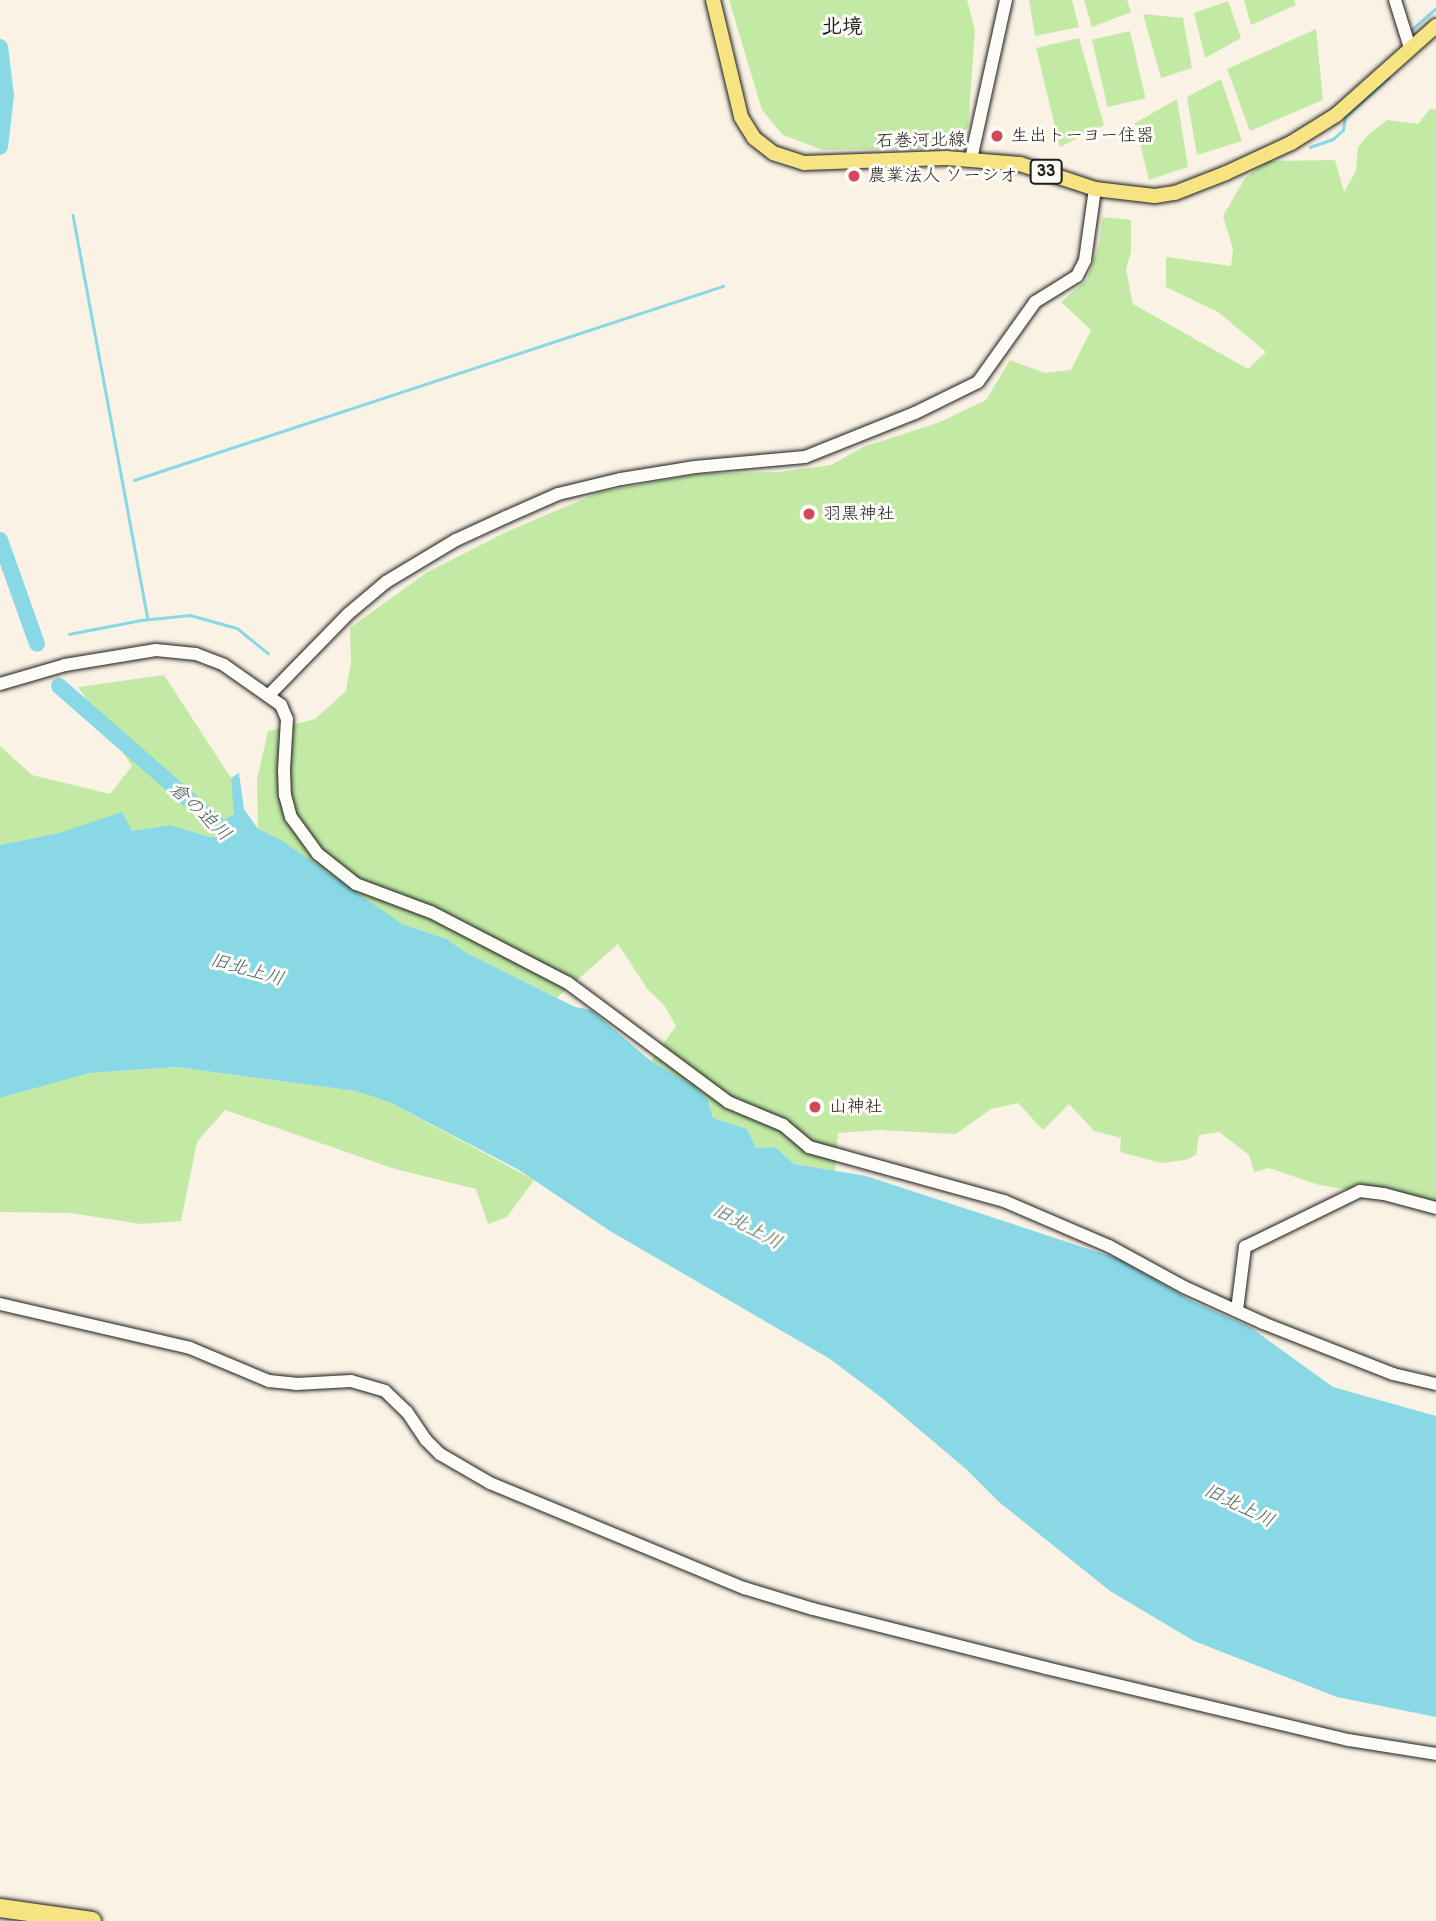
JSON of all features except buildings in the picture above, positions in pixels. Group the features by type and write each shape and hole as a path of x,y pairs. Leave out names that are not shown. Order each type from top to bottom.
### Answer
{"highway":[{"path":"0,1908 92,1921"}],"main road":[{"name":"石巻河北線","path":"713,0 741,117 754,138 773,152 804,163 971,159 1020,164 1095,188 1155,196 1175,193 1291,143 1336,115 1410,48 1434,33"}],"street":[{"path":"971,159 1006,0"},
{"path":"1395,0 1410,48"},
{"path":"269,695 348,614 386,582 456,540 506,517 558,495 621,479 695,467 805,457 915,413 978,382 1035,302 1077,276 1085,260 1095,188"},
{"path":"0,684 65,665 172,650 224,664 281,705 287,719 285,795 291,817 318,854 356,884 431,912 568,983 728,1102 783,1125 809,1147 1003,1200 1109,1246 1184,1287 1339,1354 1393,1374 1436,1384"},
{"path":"1237,1310 1245,1247 1360,1191 1384,1194 1436,1209"},
{"path":"0,1304 190,1348 269,1381 296,1384 351,1381 385,1391 407,1412 425,1440 440,1454 490,1483 744,1588 813,1609 1045,1668 1349,1741 1436,1754"}],"green space":[{"path":"729,0 967,0 975,30 968,128 940,148 823,150 783,135 762,110"},
{"path":"1029,0 1072,0 1079,27 1035,36"},
{"path":"1084,0 1127,0 1131,12 1092,27"},
{"path":"1244,0 1294,0 1296,5 1251,25"},
{"path":"1228,1 1241,38 1205,58 1194,13"},
{"path":"1143,14 1183,18 1192,68 1161,78"},
{"path":"1316,29 1323,100 1250,131 1227,69"},
{"path":"1130,31 1146,98 1108,107 1092,40"},
{"path":"1079,38 1104,125 1060,147 1036,48"},
{"path":"1221,79 1242,141 1197,155 1187,97"},
{"path":"1177,99 1188,167 1149,180 1135,123"},
{"path":"1430,109 1436,110 1436,1204 1319,1185 1269,1168 1254,1172 1249,1155 1219,1132 1199,1135 1196,1155 1185,1160 1161,1163 1120,1152 1121,1138 1094,1131 1069,1104 1043,1130 1018,1103 991,1109 956,1134 879,1130 838,1133 835,1171 794,1164 775,1147 756,1148 747,1129 713,1118 708,1100 694,1086 651,1061 676,1026 664,1005 648,990 618,944 557,998 465,952 447,939 402,924 258,829 257,780 268,731 315,719 346,691 351,662 350,628 426,573 506,532 600,492 697,474 779,472 831,465 863,447 940,422 986,400 1010,360 1045,373 1071,370 1091,330 1061,302 1087,280 1099,244 1102,217 1131,220 1131,252 1126,269 1133,304 1248,369 1266,352 1218,312 1166,287 1166,257 1231,266 1233,249 1223,216 1245,178 1268,161 1335,160 1344,192 1356,171 1358,147 1369,134 1387,120 1418,124"},
{"path":"164,675 231,778 239,838 210,837 170,825 132,831 59,833 0,845 0,746 32,775 110,794 132,766 78,687"},
{"path":"176,1067 356,1091 389,1102 534,1180 507,1217 488,1224 476,1189 395,1169 225,1110 197,1142 181,1221 141,1224 70,1213 0,1212 0,1098 90,1073"}],"water":[{"name":"旧北上川","path":"239,773 244,809 258,829 281,840 402,924 447,939 465,952 575,1007 591,1010 651,1061 694,1086 708,1100 713,1118 747,1129 756,1148 775,1147 794,1164 866,1176 1119,1259 1192,1301 1250,1327 1333,1387 1436,1416 1436,1717 1337,1697 1194,1641 1110,1591 999,1502 967,1470 882,1398 830,1359 610,1231 519,1170 389,1102 356,1091 176,1067 90,1073 0,1098 0,845 59,833 122,812 132,831 170,825 210,837 238,838 225,819 234,814 231,778"}],"waterway":[{"path":"1411,30 1436,8"},
{"path":"0,47 6,95 0,147"},
{"path":"1310,147 1333,139 1343,130 1345,117 1388,78"},
{"path":"73,215 148,619"},
{"path":"134,480 723,286"},
{"name":"倉の迫川","path":"0,540 37,644"},
{"path":"69,634 141,620 190,615 237,628 268,653"},
{"name":"倉の迫川","path":"59,686 227,833 242,853"}],"place":[{"name":"生出トーヨー住器","path":"997,136"},
{"name":"農業法人 ソーシオ","path":"854,176"},
{"name":"羽黒神社","path":"809,514"},
{"name":"山神社","path":"815,1107"}],"district":[{"name":"北境","path":"842,27"}]}
